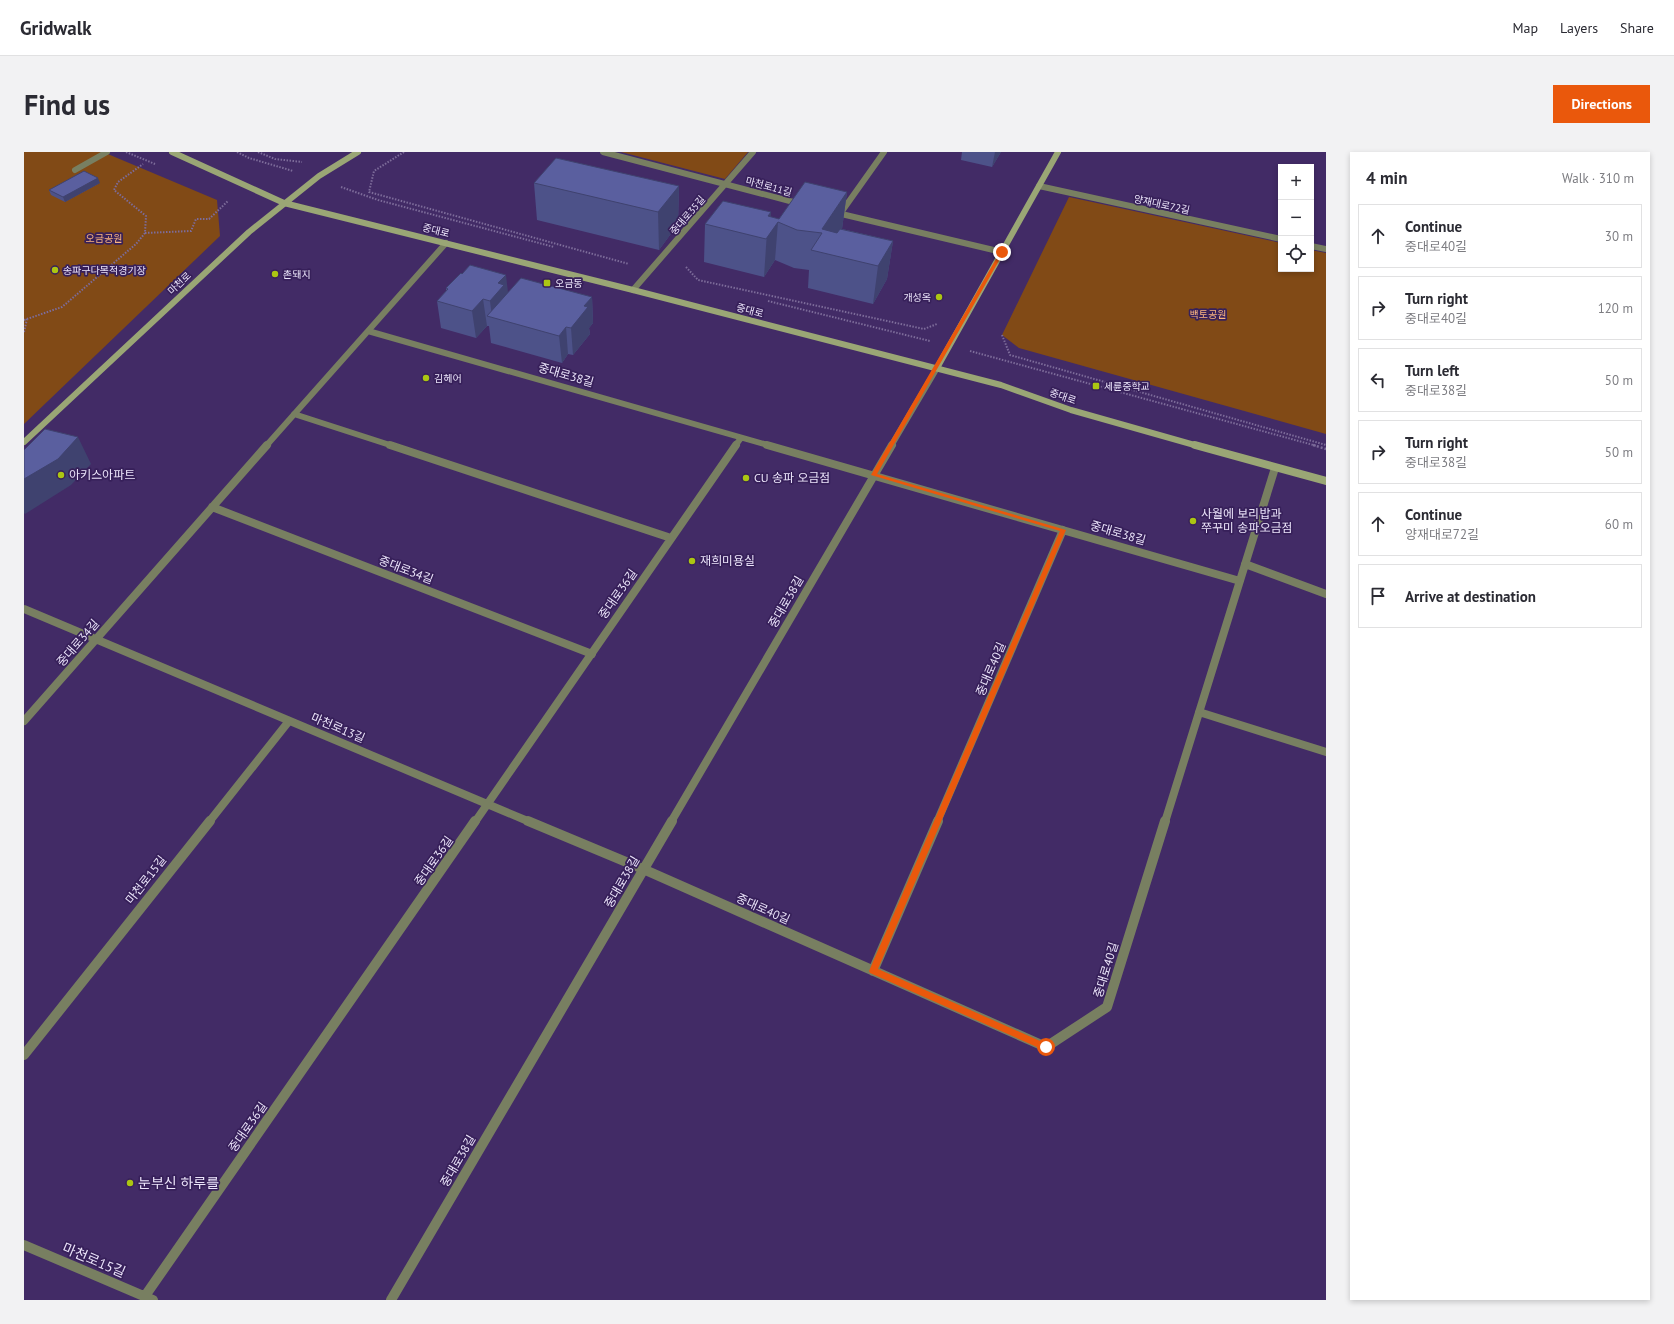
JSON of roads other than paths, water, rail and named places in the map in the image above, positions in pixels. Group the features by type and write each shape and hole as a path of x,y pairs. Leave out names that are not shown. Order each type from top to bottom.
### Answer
{"main road":[{"name":"마천로","path":"24,442 249,232 284,202 316,178 358,152"},
{"path":"936,368 1058,152"},
{"name":"중대로","path":"176,153 284,202 1001,385 1071,410 1326,481"}],"street":[{"path":"75,170 107,152"},
{"name":"마천로11길","path":"602,152 809,206"},
{"name":"중대로35길","path":"633,290 754,152"},
{"path":"840,214 884,152"},
{"name":"양재대로72길","path":"1039,186 1278,238"},
{"path":"825,210 1002,252"},
{"name":"중대로34길","path":"24,721 446,243"},
{"path":"1314,247 1326,249"},
{"name":"중대로38길","path":"368,331 1240,581"},
{"name":"중대로38길","path":"391,1300 936,368"},
{"path":"294,414 672,538"},
{"name":"중대로36길","path":"149,1298 741,438"},
{"name":"중대로40길","path":"643,869 1046,1047 1107,1007 1275,468"},
{"name":"중대로34길","path":"212,507 592,654"},
{"name":"중대로40길","path":"873,971 1063,530"},
{"path":"1245,564 1326,594"},
{"name":"마천로13길","path":"24,609 643,869"},
{"path":"1199,712 1326,752"},
{"name":"마천로15길","path":"24,1055 289,721"},
{"name":"마천로15길","path":"24,1245 149,1298"}],"place":[{"name":"송파구다목적경기장","path":"55,270"},
{"name":"촌돼지","path":"275,274"},
{"name":"오금동","path":"547,283"},
{"name":"개성옥","path":"939,297"},
{"name":"김헤어","path":"426,378"},
{"name":"세륜중학교","path":"1096,386"},
{"name":"아키스아파트","path":"61,475"},
{"name":"CU 송파 오금점","path":"746,478"},
{"name":"사월에 보리밥과 쭈꾸미 송파오금점","path":"1193,521"},
{"name":"재희미용실","path":"692,561"},
{"name":"눈부신 하루를","path":"130,1183"}],"park label":[{"name":"오금공원","path":"104,238"},
{"name":"백토공원","path":"1208,314"}]}
